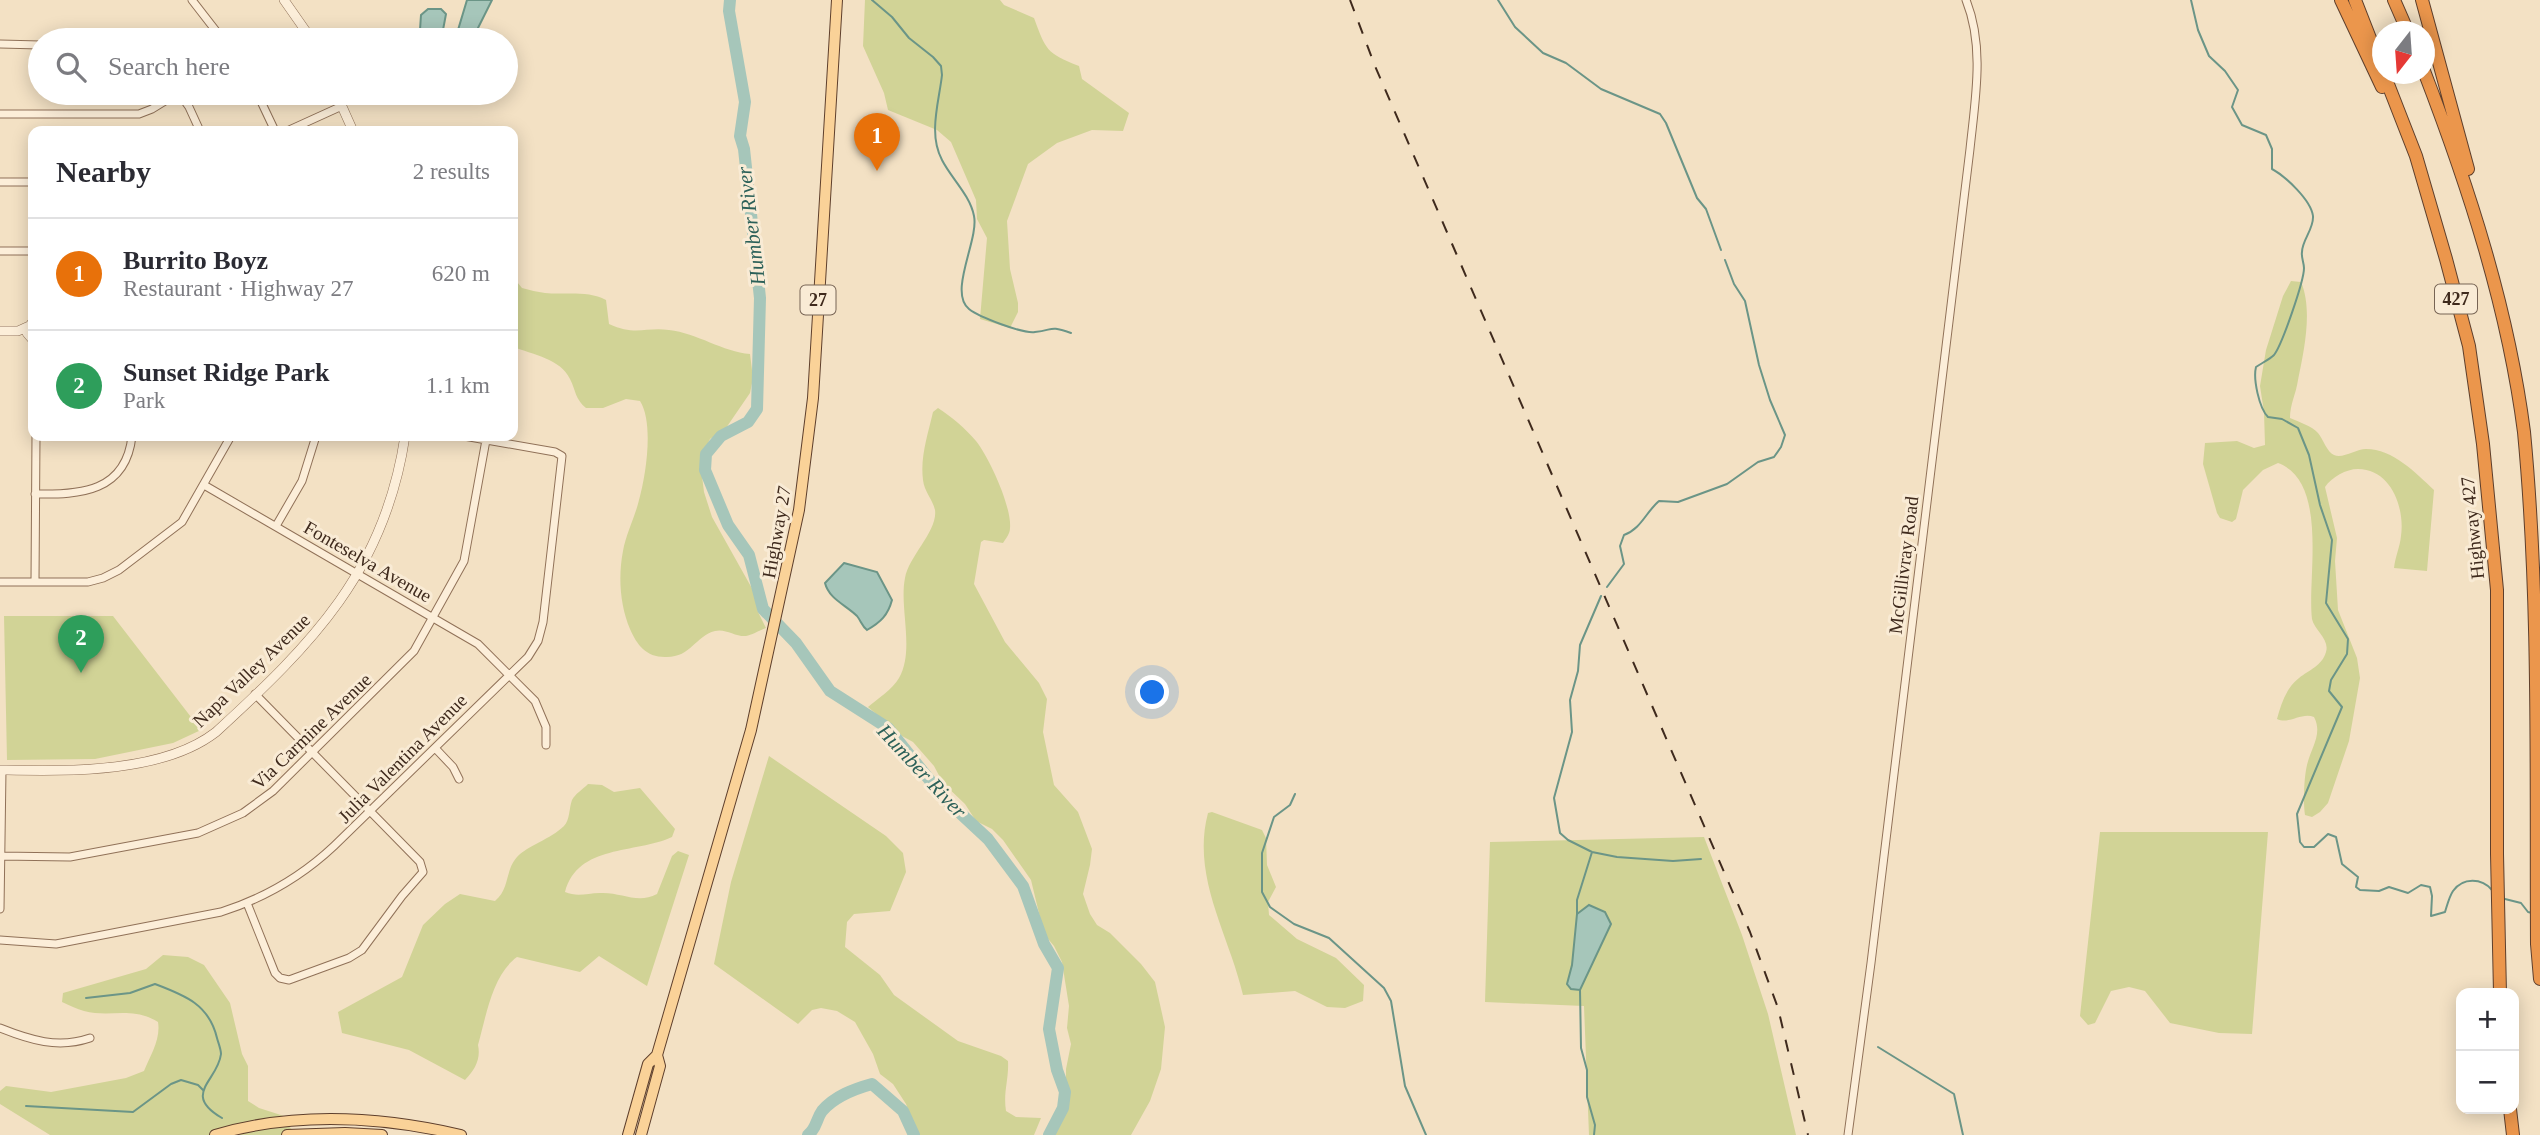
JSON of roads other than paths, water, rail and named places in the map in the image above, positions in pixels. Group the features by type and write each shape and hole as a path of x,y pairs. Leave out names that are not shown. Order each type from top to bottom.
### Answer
{"highway":[{"path":"2341,0 2416,156"},
{"name":"Highway 427","path":"2355,0 2372,43"},
{"path":"2394,0 2403,21"},
{"path":"2422,0 2460,134 2487,251"},
{"name":"Highway 427","path":"2388,84 2416,156 2469,346 2483,444 2497,590 2500,988"},
{"name":"427","path":"2429,84 2459,164 2487,251 2507,337 2521,416 2533,513 2538,708 2537,944 2540,979"},
{"path":"2511,1114 2513,1135"}],"main road":[{"name":"Highway 27","path":"628,1135 648,1064 657,1055 751,730 799,510 813,398 837,0"},
{"name":"Highway 27","path":"641,1135 660,1066 657,1055"},
{"path":"215,1135 262,1124 328,1118 382,1120 461,1135"},
{"path":"287,1135 382,1135"}],"street":[{"path":"192,0 214,28"},
{"path":"284,0 304,28"},
{"name":"McGillivray Road","path":"1848,1135 1970,149 1977,53 1972,14 1966,0"},
{"path":"0,44 28,45"},
{"path":"0,114 139,114 158,105"},
{"path":"187,105 198,126"},
{"path":"263,105 273,126"},
{"path":"299,126 342,106 351,126"},
{"path":"0,182 28,182"},
{"path":"0,251 28,251"},
{"path":"0,331 18,331 28,325"},
{"path":"18,331 28,337"},
{"path":"35,582 36,441"},
{"path":"35,494 75,494 101,485 110,479 123,463 131,441"},
{"path":"0,582 88,582 111,575 178,525 228,441"},
{"path":"276,526 302,481 314,441"},
{"name":"Napa Valley Avenue","path":"1,770 92,770 177,754 208,738 318,631 358,574 388,508 398,476 404,441"},
{"name":"Via Carmine Avenue","path":"1,856 70,857 206,830 227,822 257,804 414,651 464,561 486,441"},
{"name":"Julia Valentina Avenue","path":"0,940 56,944 203,916 247,903 276,889 306,870 510,674 533,649 541,632 563,461 559,453 492,441"},
{"name":"Fonteselva Avenue","path":"204,485 478,644 535,701 546,727 546,745"},
{"path":"247,903 275,973 279,978 289,980 355,955 369,943 402,895 423,872 420,862 255,694"},
{"path":"435,748 453,767 459,779"},
{"path":"0,909 1,770"},
{"path":"0,1028 40,1042 75,1043 90,1038"}],"waterway":[{"name":"Humber River","path":"730,0 729,11 745,102 740,136 744,149 760,298 757,409 748,422 721,436 706,454 705,470 728,525 749,555 763,609 796,643 830,691 888,728 944,798 988,839 1023,886 1044,944 1058,968 1049,1029 1057,1070 1065,1092 1063,1108 1049,1135"},
{"path":"872,0 941,66 935,129 938,150 969,201 974,216 963,278 963,301 974,312 1011,328 1029,332 1055,329 1071,333"},
{"path":"1498,0 1515,27 1543,53 1566,63 1601,89 1660,114 1697,198 1706,209 1721,250"},
{"path":"2191,0 2198,30 2209,56 2225,71 2238,90 2232,107 2242,125 2266,135 2272,149 2272,169 2303,196 2313,216 2303,248 2303,275 2287,327 2274,355 2256,367 2255,372 2265,413 2268,417 2282,419 2298,428 2309,455 2320,505 2332,540 2326,603 2348,639 2347,654 2331,680 2329,691 2342,707 2297,814 2300,842 2304,847 2314,847 2328,834 2336,837 2342,864 2358,877 2356,887 2360,890 2379,891 2389,887 2408,893 2421,885 2430,887 2431,916 2445,912 2452,893 2462,883 2478,881 2492,890"},
{"path":"1607,587 1624,564 1620,546 1624,535 1635,529 1654,505 1659,501 1678,502 1727,484 1758,462 1774,457 1781,447 1785,435 1759,365 1745,301 1734,284 1725,260"},
{"path":"1601,596 1580,645 1578,671 1570,700 1572,732 1554,798 1560,833 1592,852 1617,857 1673,861 1701,859"},
{"path":"1295,794 1290,805 1274,817 1262,853 1262,892 1270,907 1294,924 1329,938 1384,988 1391,1001 1405,1086 1426,1135"},
{"path":"1577,914 1577,900 1592,852"},
{"path":"2505,899 2521,903 2532,913"},
{"path":"86,998 130,993 155,984 176,992 202,1009 213,1026 221,1054 205,1087 204,1102 222,1118"},
{"path":"1580,990 1581,1048 1587,1070 1587,1097 1595,1125 1594,1135"},
{"path":"1878,1047 1954,1094 1963,1135"},
{"path":"26,1106 133,1112 171,1084 181,1080 198,1085 203,1090"},
{"name":"Humber River","path":"808,1135 822,1111 833,1101 872,1084 903,1111 914,1135"}],"railway":[{"path":"1350,0 1375,66 1750,932 1778,1008 1808,1135"}],"place":[{"name":"Burrito Boyz","path":"877,171"},
{"name":"Sunset Ridge Park","path":"81,673"}]}
